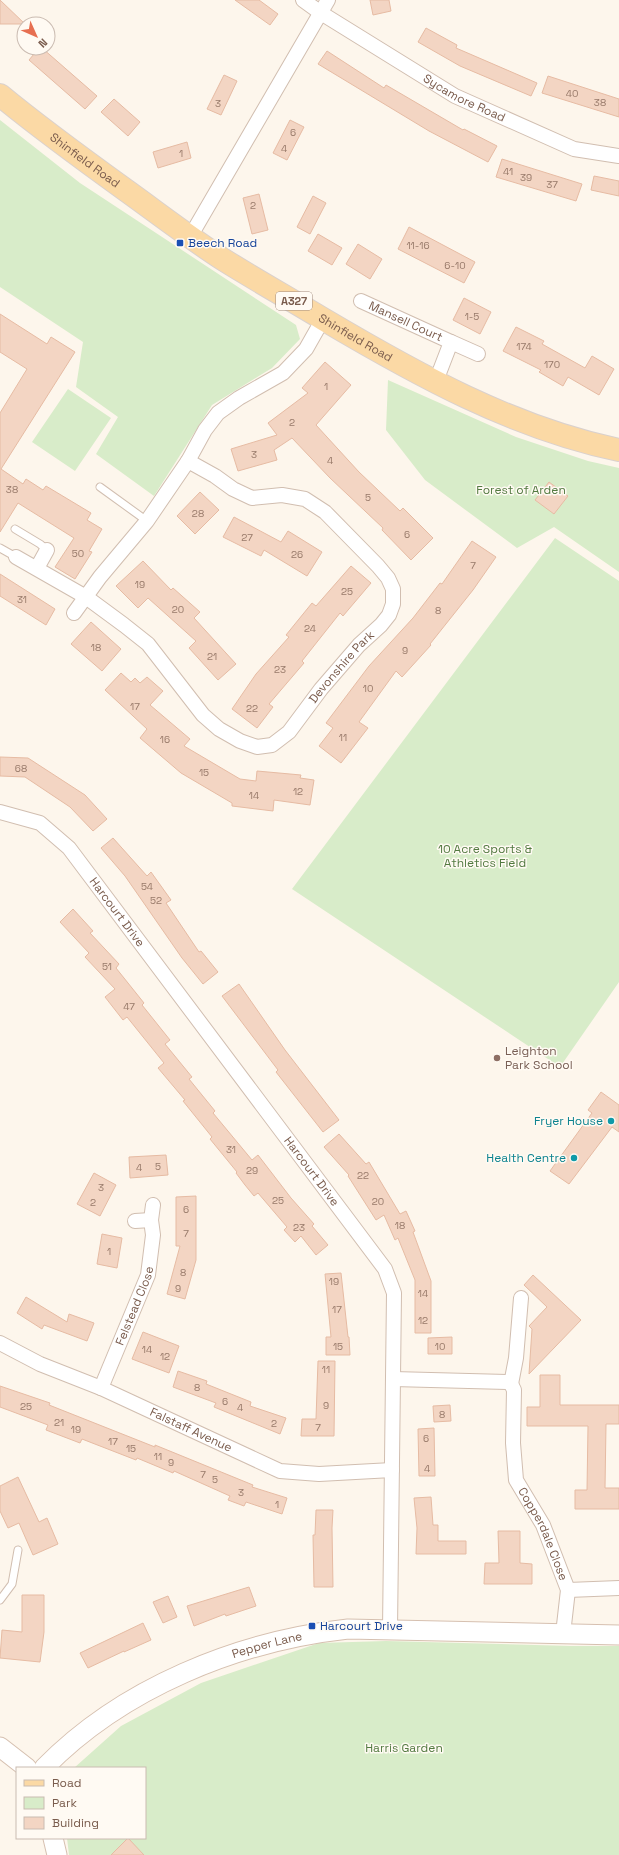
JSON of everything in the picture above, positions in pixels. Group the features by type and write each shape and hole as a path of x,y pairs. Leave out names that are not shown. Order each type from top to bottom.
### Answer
{"main road":[{"name":"Shinfield Road","path":"0,95 42,130 190,237 225,260 370,347 436,381 525,423 593,444 619,450"}],"street":[{"name":"Sycamore Road","path":"303,0 321,13 455,96 574,149 619,156"},
{"path":"190,237 328,0"},
{"name":"Mansell Court","path":"361,301 478,354"},
{"path":"74,613 147,521 188,461 205,430 218,413 239,398 283,373 306,349 323,318"},
{"name":"Mansell Court","path":"436,381 451,342"},
{"name":"Devonshire Park","path":"16,557 86,597 148,644 208,720 218,729 240,742 256,747 272,745 289,732 321,689 358,645 381,625 389,615 393,604 393,589 388,578 325,512 305,499 282,495 252,498 233,489 215,476 188,461"},
{"path":"37,568 47,550"},
{"name":"Harcourt Drive","path":"0,812 40,823 69,848 385,1269 394,1293 390,1630"},
{"name":"Felstead Close","path":"101,1388 148,1275 153,1235 151,1220 153,1206"},
{"path":"135,1221 151,1220"},
{"name":"Copperdale Close","path":"521,1298 516,1358 511,1384 514,1390 513,1443 516,1480 543,1525 568,1590 563,1634"},
{"name":"Falstaff Avenue","path":"0,1343 40,1364 101,1388 280,1472 319,1474 392,1470"},
{"path":"393,1379 507,1382 511,1384"},
{"name":"Copperdale Close","path":"568,1590 619,1588"},
{"name":"Pepper Lane","path":"45,1767 72,1741 113,1710 189,1670 266,1645 316,1633 348,1629 619,1635"},
{"path":"0,1747 27,1767"},
{"path":"54,1839 57,1855"}],"lane":[{"path":"100,487 147,521"},
{"path":"15,529 47,550"},
{"name":"Devonshire Park","path":"0,548 16,557"},
{"path":"0,1600 12,1584 18,1550"}],"green space":[{"path":"0,120 80,183 296,325 300,339 272,368 212,405 154,496 96,454 118,417 76,387 83,342 0,287"},
{"name":"Forest of Arden","path":"388,380 516,437 588,461 619,468 619,572 554,527 517,548 425,480 386,430"},
{"path":"68,389 111,418 75,471 32,442"},
{"name":"10 Acre Sports & Athletics Field","path":"555,538 619,581 619,982 560,1067 292,889"},
{"name":"Harris Garden","path":"386,1641 619,1646 619,1855 69,1855 67,1839 146,1839 146,1767 75,1767 121,1726 201,1683 319,1643"}],"building":[{"path":"0,0 17,16 16,24 0,24"},
{"path":"235,0 259,0 278,14 270,25"},
{"path":"370,0 389,0 391,11 373,15"},
{"path":"426,28 457,45 456,48 537,83 531,96 460,66 418,42"},
{"path":"327,51 384,88 386,85 463,130 464,129 497,146 488,162 429,131 318,64"},
{"path":"32,56 51,56 97,96 85,109 29,60"},
{"path":"224,75 237,81 221,115 207,109"},
{"path":"548,76 619,99 619,117 542,93"},
{"path":"114,99 140,122 128,136 101,112"},
{"path":"290,120 304,127 287,160 273,153"},
{"path":"187,142 191,158 158,168 153,152"},
{"path":"502,159 582,184 576,201 496,177"},
{"path":"594,176 619,181 619,196 591,190"},
{"path":"259,194 268,230 252,234 243,198"},
{"path":"313,196 326,203 310,234 297,227"},
{"path":"409,227 475,262 464,283 398,249"},
{"path":"318,234 342,248 332,265 308,251"},
{"path":"358,244 382,259 370,279 346,264"},
{"path":"464,298 491,312 480,334 453,320"},
{"path":"0,314 47,344 51,337 75,352 1,469 23,484 26,479 43,490 46,486 91,513 87,520 102,529 89,551 92,552 75,579 55,567 74,538 18,503 0,532 0,413 27,369 0,352"},
{"path":"516,327 544,341 542,344 585,368 592,356 614,369 599,395 568,377 563,386 539,372 541,370 503,351"},
{"path":"325,362 351,385 316,425 359,472 400,511 403,508 433,538 411,560 382,530 383,528 330,478 292,438 274,450 277,460 238,471 231,449 277,435 268,423 308,393 302,388"},
{"path":"549,482 568,496 554,514 535,500"},
{"path":"200,492 219,510 195,534 177,516"},
{"path":"234,517 281,542 288,531 322,552 307,576 264,550 261,556 223,537"},
{"path":"472,541 496,557 473,590 430,644 431,645 402,677 396,671 359,722 368,728 341,763 319,746 333,728 326,723 369,666 413,618 440,583 442,584"},
{"path":"143,561 171,590 173,588 200,612 194,618 236,664 218,680 189,648 196,641 148,598 138,608 116,586"},
{"path":"351,566 371,583 343,616 340,613 302,661 304,663 269,704 273,707 257,728 232,709 256,674 289,637 286,635 312,603 316,606"},
{"path":"0,574 55,609 46,625 0,596"},
{"path":"91,622 121,649 102,671 71,644"},
{"path":"121,673 131,682 135,678 140,683 147,677 163,691 150,705 190,739 184,746 240,779 256,781 257,771 301,775 300,778 314,780 310,805 274,800 273,811 232,806 232,803 181,773 140,738 147,729 105,690"},
{"path":"0,757 28,758 85,795 107,819 93,831 70,807 25,777 0,776"},
{"path":"113,838 147,876 151,872 171,900 166,903 199,952 201,951 218,972 203,984 182,958 125,876 101,848"},
{"path":"73,909 93,931 90,933 119,964 116,968 144,1003 142,1005 170,1040 165,1044 192,1077 189,1079 215,1111 213,1113 252,1160 258,1155 291,1198 314,1224 312,1226 328,1245 316,1255 301,1236 295,1242 284,1230 287,1227 258,1193 254,1196 245,1185 236,1173 237,1172 210,1139 212,1137 183,1101 185,1100 158,1068 164,1063 127,1017 123,1020 105,997 115,989 85,957 89,953 60,922"},
{"path":"239,984 285,1050 339,1120 323,1132 276,1072 278,1070 222,996"},
{"path":"601,1092 619,1105 619,1132 612,1127 569,1184 550,1171 592,1113 588,1110"},
{"path":"339,1134 366,1164 369,1162 400,1214 406,1211 415,1231 413,1232 431,1281 431,1333 415,1333 415,1280 398,1238 395,1240 384,1215 376,1220 348,1176 349,1175 324,1147"},
{"path":"166,1155 168,1175 130,1178 129,1157"},
{"path":"94,1173 116,1185 100,1216 77,1204"},
{"path":"196,1196 196,1260 185,1299 167,1294 180,1246 176,1246 176,1197"},
{"path":"102,1234 122,1238 117,1268 97,1264"},
{"path":"341,1273 350,1355 326,1355 326,1337 331,1337 325,1274"},
{"path":"533,1275 581,1320 529,1374 532,1329 529,1326 547,1307 524,1285"},
{"path":"26,1297 67,1322 69,1314 94,1323 87,1341 44,1325 42,1329 17,1313"},
{"path":"143,1332 179,1346 169,1373 132,1359"},
{"path":"452,1337 452,1354 428,1354 428,1338"},
{"path":"318,1361 335,1361 334,1436 301,1436 302,1419 316,1419"},
{"path":"178,1371 207,1381 206,1384 251,1402 250,1406 286,1418 280,1434 214,1407 216,1403 173,1387"},
{"path":"540,1375 560,1375 560,1405 619,1405 619,1424 606,1424 605,1488 619,1488 619,1509 575,1509 575,1490 587,1490 588,1426 527,1426 527,1407 540,1407"},
{"path":"0,1386 50,1403 49,1405 155,1447 155,1445 253,1485 252,1487 287,1498 282,1514 246,1502 244,1506 228,1500 230,1496 174,1471 173,1473 137,1458 136,1460 82,1439 80,1443 46,1430 48,1425 0,1407"},
{"path":"450,1405 451,1421 434,1422 433,1406"},
{"path":"434,1428 435,1476 419,1476 418,1429"},
{"path":"18,1477 39,1522 47,1518 58,1544 33,1555 19,1523 8,1528 0,1511 0,1486"},
{"path":"431,1497 433,1525 438,1525 438,1541 466,1541 466,1554 416,1554 417,1528 414,1498"},
{"path":"316,1510 333,1510 333,1587 314,1587 313,1535 315,1535"},
{"path":"498,1531 520,1531 520,1563 532,1564 532,1584 484,1584 485,1563 499,1563"},
{"path":"249,1587 256,1606 226,1616 225,1614 194,1626 187,1606"},
{"path":"22,1595 44,1595 44,1632 40,1662 0,1658 2,1630 22,1632"},
{"path":"168,1596 177,1617 163,1623 153,1602"},
{"path":"143,1623 151,1640 88,1668 80,1653"},
{"path":"127,1839 129,1839 144,1855 111,1855"}],"place":[{"name":"Beech Road","path":"180,243"},
{"name":"Leighton Park School","path":"497,1058"},
{"name":"Fryer House","path":"611,1121"},
{"name":"Health Centre","path":"574,1158"},
{"name":"Harcourt Drive","path":"312,1626"}]}
